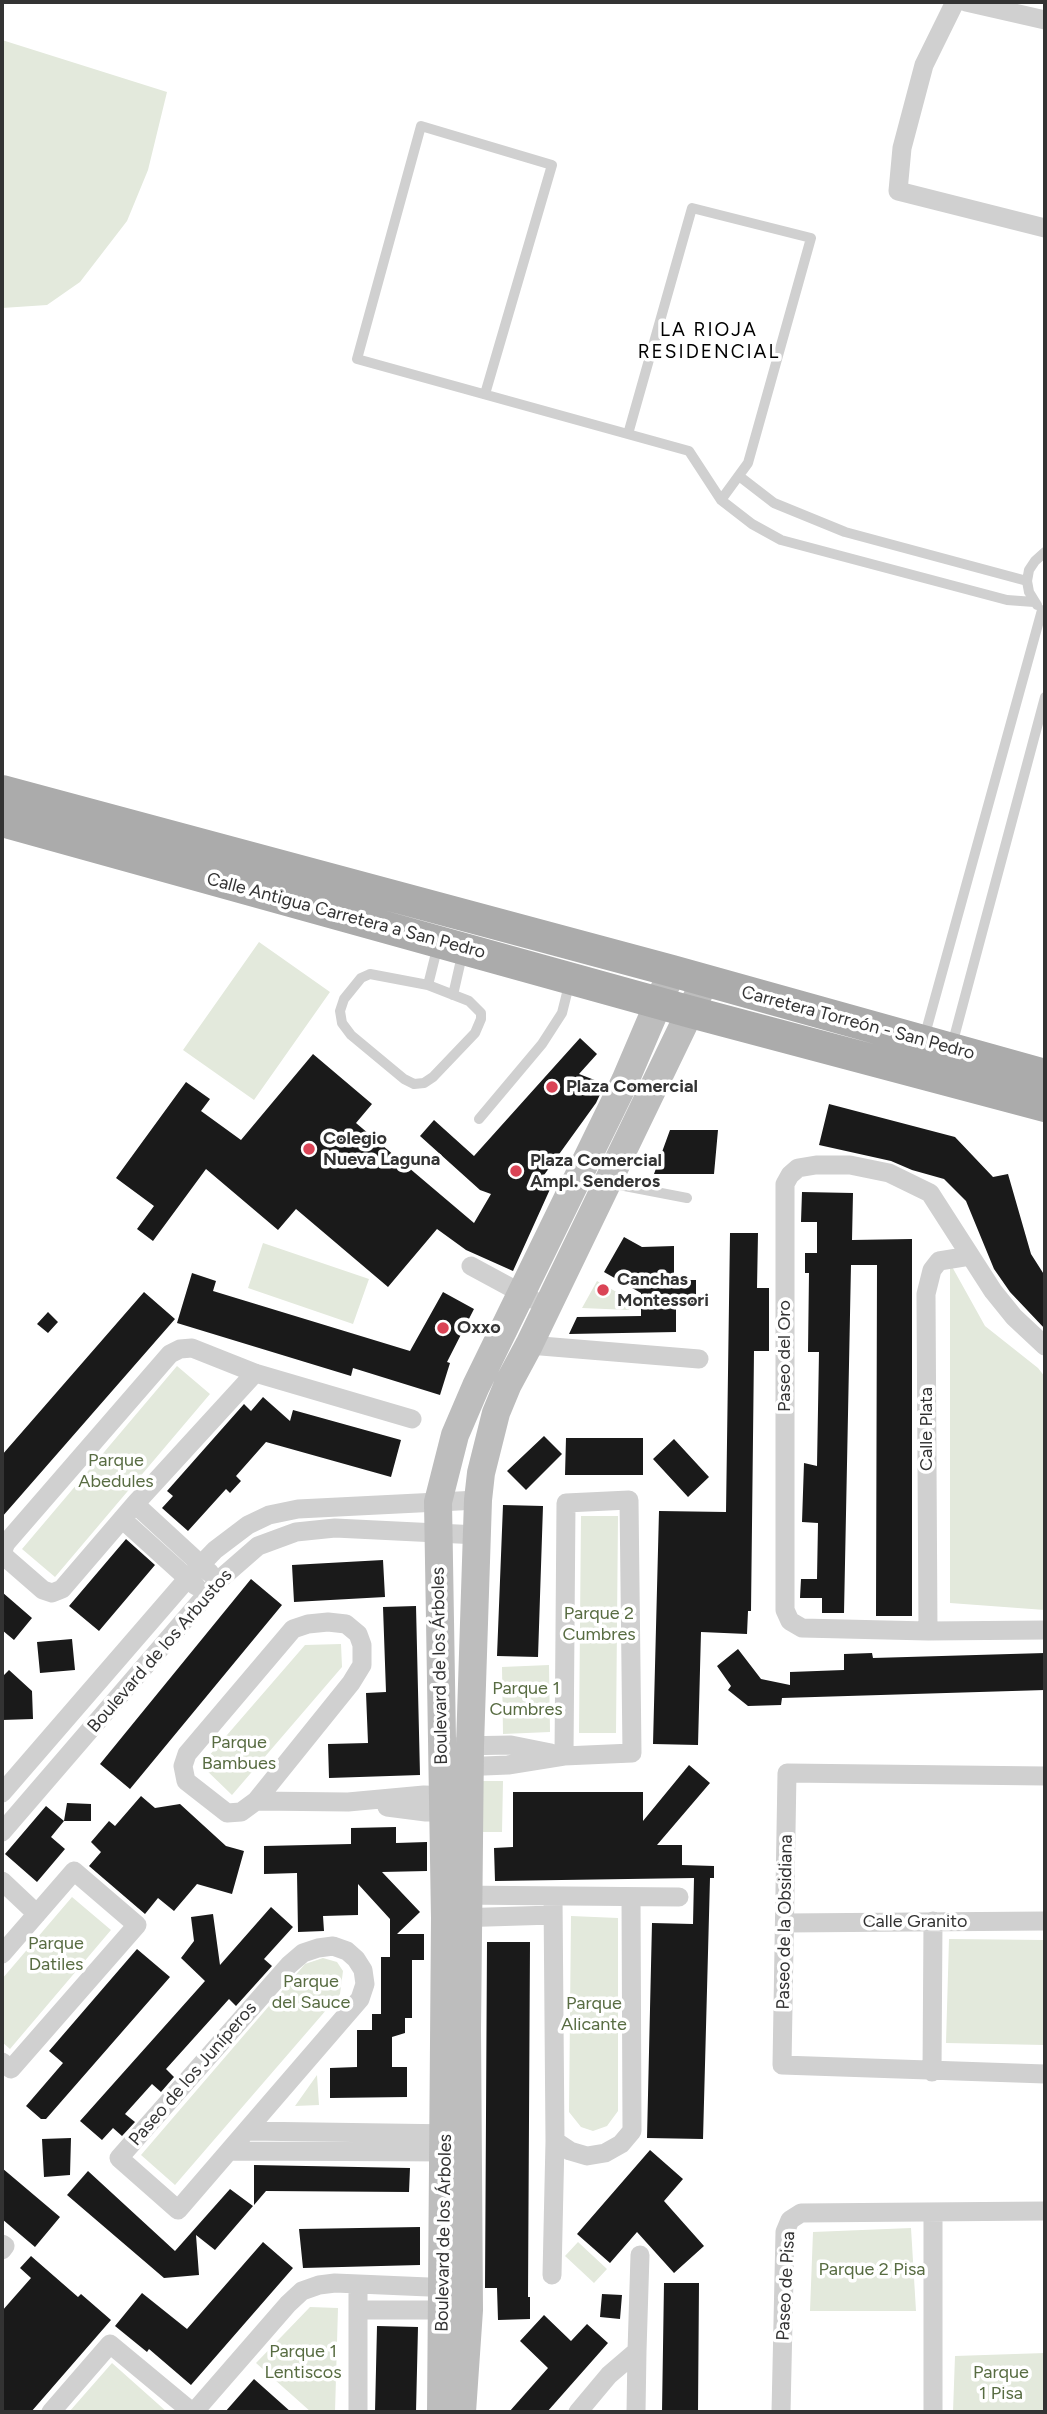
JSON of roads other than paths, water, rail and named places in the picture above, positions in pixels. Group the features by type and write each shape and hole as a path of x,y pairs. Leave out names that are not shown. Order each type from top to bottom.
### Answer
{"main road":[{"name":"Calle Antigua Carretera a San Pedro","path":"2,791 672,971"},
{"name":"Calle Antigua Carretera a San Pedro","path":"2,821 691,1012"},
{"name":"Carretera Torreón - San Pedro","path":"672,971 1045,1075"},
{"name":"Boulevard de los Árboles","path":"462,2412 456,2299 456,1804 442,1756 438,1502 455,1435 476,1386 625,1080 672,971"},
{"name":"Boulevard de los Árboles","path":"456,1804 470,1756 478,1500 486,1448 496,1413 705,980"},
{"name":"Carretera Torreón - San Pedro","path":"691,1012 1045,1106"},
{"name":"Boulevard de los Árboles","path":"441,2412 456,2299"}],"street":[{"path":"955,2 924,65 902,148 898,191 1045,228"},
{"path":"966,2 1045,20"},
{"name":"Paseo del Oro","path":"1045,1346 1014,1317 993,1291 930,1193 889,1173 850,1165 816,1165 798,1168 790,1175 785,1184 785,1610 790,1621 802,1628 1045,1630"},
{"name":"Calle Plata","path":"928,1631 926,1294 932,1270 939,1261 970,1256"},
{"path":"471,1266 548,1307"},
{"path":"529,1345 699,1359"},
{"path":"255,1373 122,1518 62,1589 52,1593 43,1590 5,1558 3,1550 6,1543 170,1354 180,1349 192,1348 255,1373 412,1419"},
{"name":"Boulevard de los Arbustos","path":"2,1793 195,1571 231,1536 269,1515 298,1508 478,1500"},
{"path":"442,1756 470,1756 508,1765 564,1756 632,1753 629,1500 566,1503 564,1756"},
{"path":"135,1504 213,1588"},
{"path":"122,1518 195,1571"},
{"name":"Boulevard de los Arbustos","path":"2,1832 213,1588 258,1546 296,1532 335,1528 478,1535"},
{"path":"256,1801 351,1684 362,1665 362,1645 358,1634 345,1624 328,1622 293,1629 187,1754 183,1766 186,1781 227,1813 241,1812 256,1801 456,1804"},
{"name":"Paseo de la Obsidiana","path":"1045,1776 787,1773 782,2065 1045,2074"},
{"path":"2,1954 74,1871 137,1925 11,2070 2,2062"},
{"path":"2,1881 37,1914"},
{"path":"457,1907 553,1905 631,1897 679,1897"},
{"path":"555,2141 570,2151 587,2156 613,2149 632,2131 631,1897"},
{"path":"552,2275 555,2141 553,1905"},
{"name":"Calle Granito","path":"785,1923 1045,1921"},
{"path":"932,2072 933,1922"},
{"name":"Paseo de los Juníperos","path":"333,1946 347,1951 356,1958 363,1970 365,1984 360,2000 248,2131 178,2210 119,2158 289,1965 303,1953 318,1948 333,1946"},
{"path":"248,2131 456,2143"},
{"path":"230,2151 456,2143"},
{"name":"Paseo de Pisa","path":"781,2412 785,2232 790,2220 801,2213 1045,2211"},
{"path":"933,2212 933,2412"},
{"path":"2,2244 5,2246 2,2249"},
{"path":"636,2412 640,2255"},
{"path":"51,2412 110,2344 193,2412 288,2304 302,2291 319,2285 358,2284 456,2299"},
{"path":"358,2284 358,2412"},
{"path":"358,2310 456,2299"},
{"path":"578,2412 609,2375 637,2351"}],"lane":[{"path":"485,394 552,165 421,125 357,359 689,451 721,500 752,524 781,540 1040,608"},
{"path":"628,434 692,208 811,238 748,463 721,500"},
{"path":"739,476 775,503 845,532 1027,581"},
{"path":"937,1045 1040,608 1029,592 1029,570 1045,552"},
{"path":"937,1045 1045,697"},
{"path":"428,985 451,945"},
{"path":"451,945 453,995"},
{"path":"370,974 428,985 470,1001 481,1013 480,1026 433,1077 419,1084 409,1083 345,1028 340,1017 341,1006 360,978 370,974"},
{"path":"479,1119 542,1044 562,1013 570,979"},
{"path":"608,1183 687,1198"}],"place":[{"name":"Plaza Comercial","path":"552,1087"},
{"name":"Colegio Nueva Laguna","path":"309,1149"},
{"name":"Plaza Comercial Ampl. Senderos","path":"516,1171"},
{"name":"Canchas Montessori","path":"603,1290"},
{"name":"Oxxo","path":"443,1328"}],"district":[{"name":"LA RIOJA RESIDENCIAL","path":"709,341"}],"park label":[{"name":"Parque Abedules","path":"116,1471"},
{"name":"Parque 2 Cumbres","path":"599,1624"},
{"name":"Parque 1 Cumbres","path":"526,1699"},
{"name":"Parque Bambues","path":"239,1753"},
{"name":"Parque Datiles","path":"56,1954"},
{"name":"Parque del Sauce","path":"311,1992"},
{"name":"Parque Alicante","path":"594,2014"},
{"name":"Parque 2 Pisa","path":"872,2270"},
{"name":"Parque 1 Lentiscos","path":"303,2362"},
{"name":"Parque 1 Pisa","path":"1001,2383"}]}
